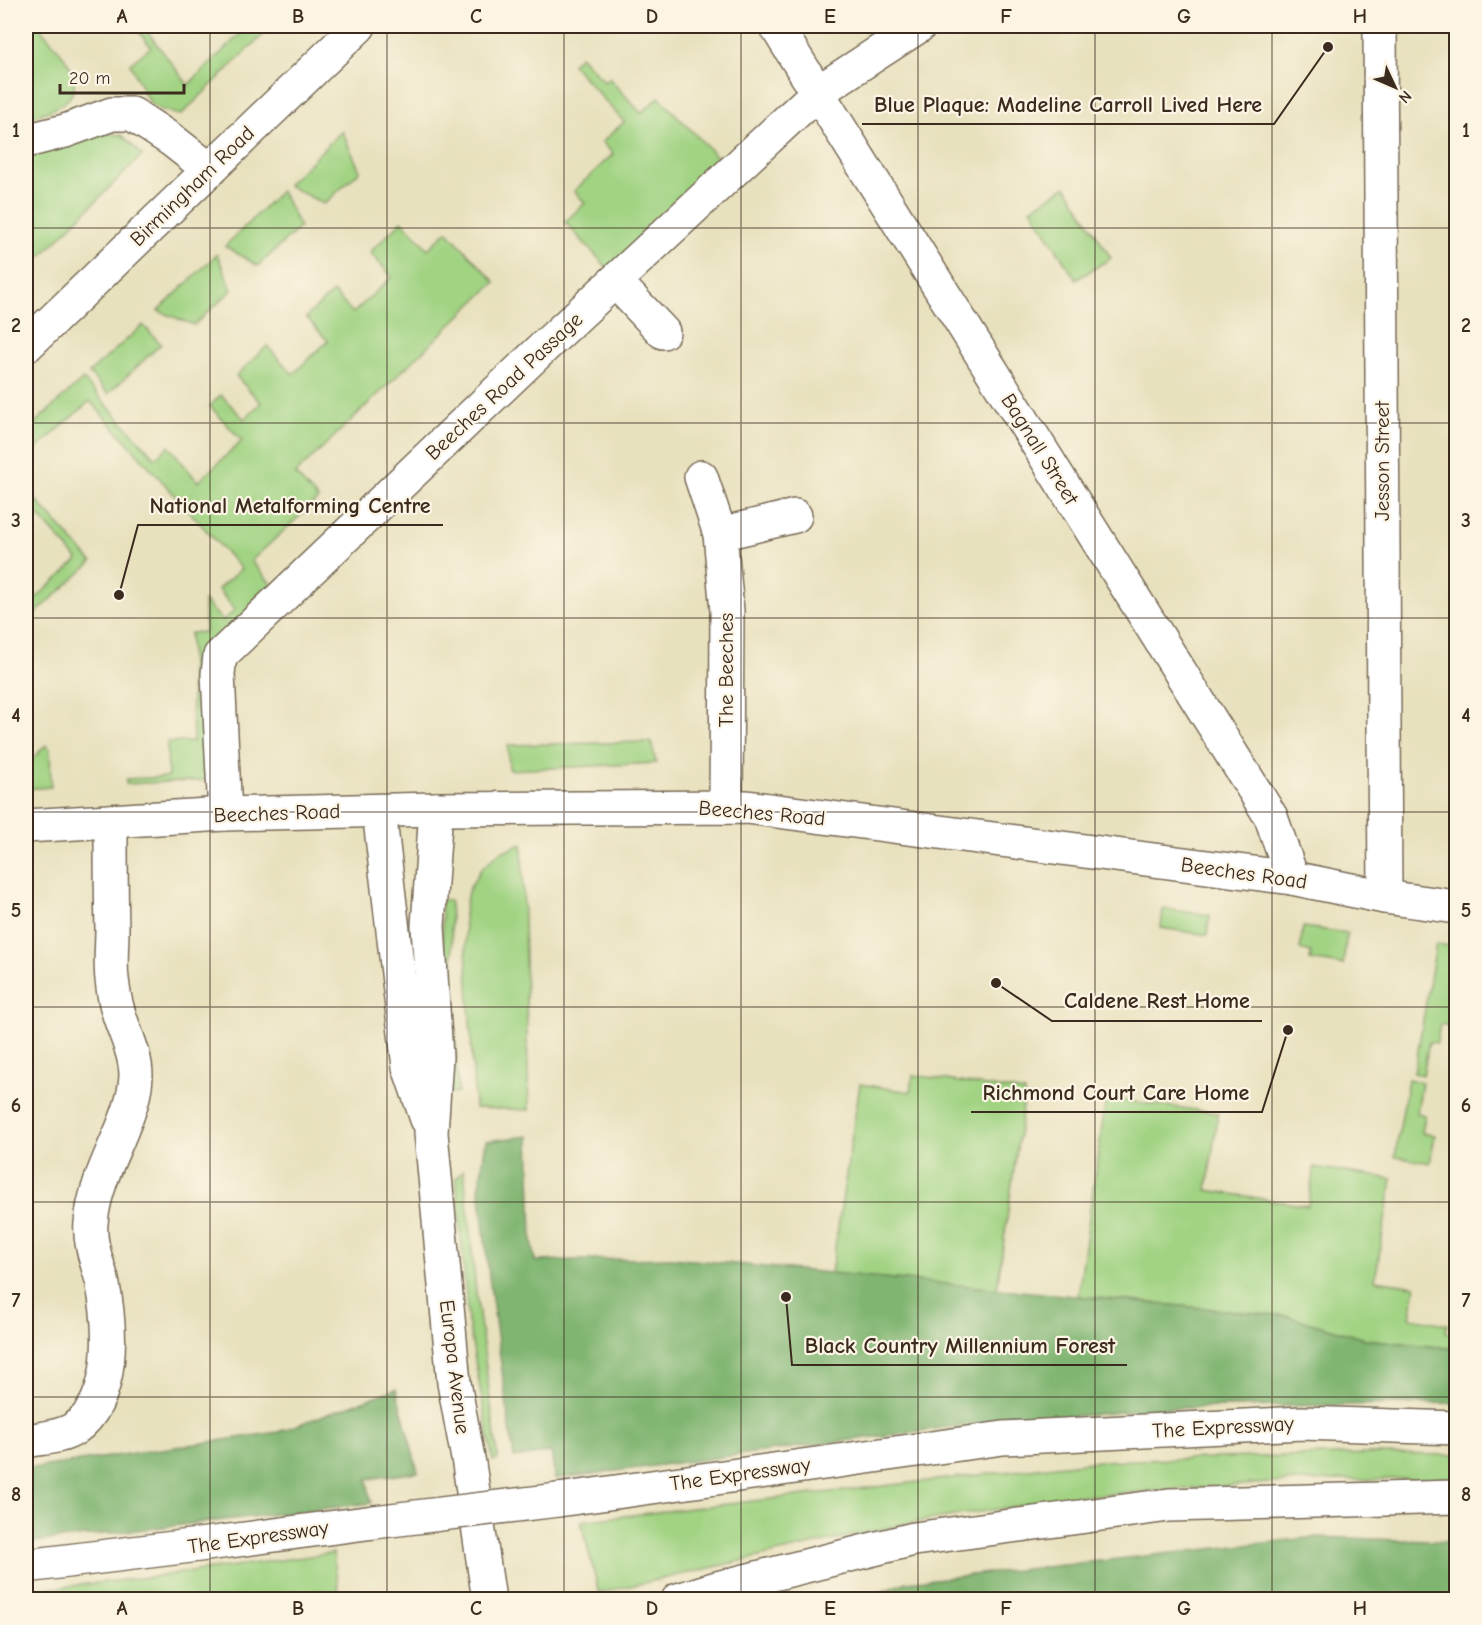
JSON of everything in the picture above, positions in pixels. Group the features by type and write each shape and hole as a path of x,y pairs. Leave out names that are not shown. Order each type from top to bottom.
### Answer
{"main road":[{"name":"Birmingham Road","path":"26,346 359,26"},
{"name":"Bagnall Street","path":"776,26 1271,817 1292,878"},
{"name":"Beeches Road Passage","path":"225,814 218,674 220,656 818,92 919,26"},
{"name":"Jesson Street","path":"1380,26 1385,897"},
{"path":"26,141 112,114 132,114 173,141 210,170"},
{"path":"615,281 663,332"},
{"name":"The Beeches","path":"701,477 720,534 727,611 726,806"},
{"path":"720,534 795,516"},
{"name":"Beeches Road","path":"26,826 225,814 436,809 747,807 1292,878 1385,897 1456,907"},
{"name":"Europa Avenue","path":"436,809 428,927 436,1057 431,1132 454,1383 469,1464 489,1599"},
{"name":"Europa Avenue","path":"379,811 409,1067 431,1132"},
{"path":"26,1441 60,1435 74,1428 86,1417 97,1400 104,1382 107,1362 106,1306 93,1246 92,1211 113,1149 129,1112 136,1075 133,1056 117,1010 112,978 111,820"},
{"name":"The Expressway","path":"26,1566 558,1500 1003,1438 1302,1423 1456,1428"},
{"path":"678,1599 914,1539 1111,1513 1169,1506 1456,1497"}],"green space":[{"path":"26,26 38,26 55,45 70,67 74,88 64,103 26,118"},
{"path":"134,26 143,26 188,85 248,26 272,26 181,115 157,108 150,103 144,93 130,64 151,47"},
{"path":"580,56 605,82 609,78 641,113 659,97 723,163 609,270 565,222 585,203 574,191 613,154 602,142 624,122 572,64"},
{"path":"342,131 360,171 324,204 287,185"},
{"path":"105,133 122,135 142,155 26,271 26,149"},
{"path":"1066,186 1111,258 1076,280 1031,209"},
{"path":"281,191 300,227 258,266 225,246"},
{"path":"402,221 428,249 447,231 495,282 295,474 318,499 251,561 275,588 206,654 213,780 126,784 126,779 168,777 167,742 193,742 190,633 205,632 204,601 223,621 235,610 218,589 241,569 90,401 26,458 26,431 83,379 155,458 169,446 198,482 242,441 210,406 221,395 244,419 261,403 236,376 267,346 293,374 328,341 306,317 333,292 353,313 392,277 370,252"},
{"path":"217,254 232,290 194,325 158,311"},
{"path":"143,325 161,344 108,394 89,373"},
{"path":"26,489 92,562 26,622 26,607 78,560 26,501"},
{"path":"651,742 656,763 509,770 508,745"},
{"path":"46,745 50,749 51,787 26,789 26,765"},
{"path":"522,844 529,1110 475,1108 464,914 468,891 481,869 499,853"},
{"path":"441,900 450,900 458,1093 450,1093"},
{"path":"1163,909 1210,915 1207,935 1161,928"},
{"path":"1303,927 1347,933 1343,965 1310,960 1311,952 1300,949"},
{"path":"1436,944 1456,947 1456,1027 1440,1024 1437,1043 1429,1042 1423,1075 1414,1073"},
{"path":"913,1075 1025,1092 997,1289 831,1273 860,1084 910,1092"},
{"path":"1408,1079 1422,1082 1417,1113 1425,1115 1422,1133 1435,1135 1430,1163 1395,1157"},
{"path":"1106,1098 1218,1113 1207,1190 1308,1206 1314,1167 1392,1179 1375,1280 1415,1286 1410,1318 1447,1324 1446,1332 1456,1334 1456,1349 1365,1339 1287,1316 1078,1296"},
{"path":"529,1136 532,1239 535,1261 671,1258 1287,1316 1365,1339 1456,1349 1456,1403 1167,1408 949,1427 555,1479 551,1452 514,1458 479,1187 486,1141"},
{"path":"464,1170 476,1291 498,1460 493,1461 468,1321 456,1178"},
{"path":"396,1389 418,1472 367,1479 371,1503 26,1543 26,1469 278,1432"},
{"path":"1374,1454 1456,1455 1456,1478 1300,1481 1082,1496 909,1523 599,1593 581,1521 1099,1461"},
{"path":"1318,1537 1456,1542 1456,1599 862,1599 907,1582"},
{"path":"333,1553 340,1599 26,1599 26,1591"}],"place":[{"name":"Blue Plaque: Madeline Carroll Lived Here","path":"1328,47"},
{"name":"National Metalforming Centre","path":"119,595"},
{"name":"Caldene Rest Home","path":"996,983"},
{"name":"Richmond Court Care Home","path":"1288,1030"},
{"name":"Black Country Millennium Forest","path":"786,1297"}]}
